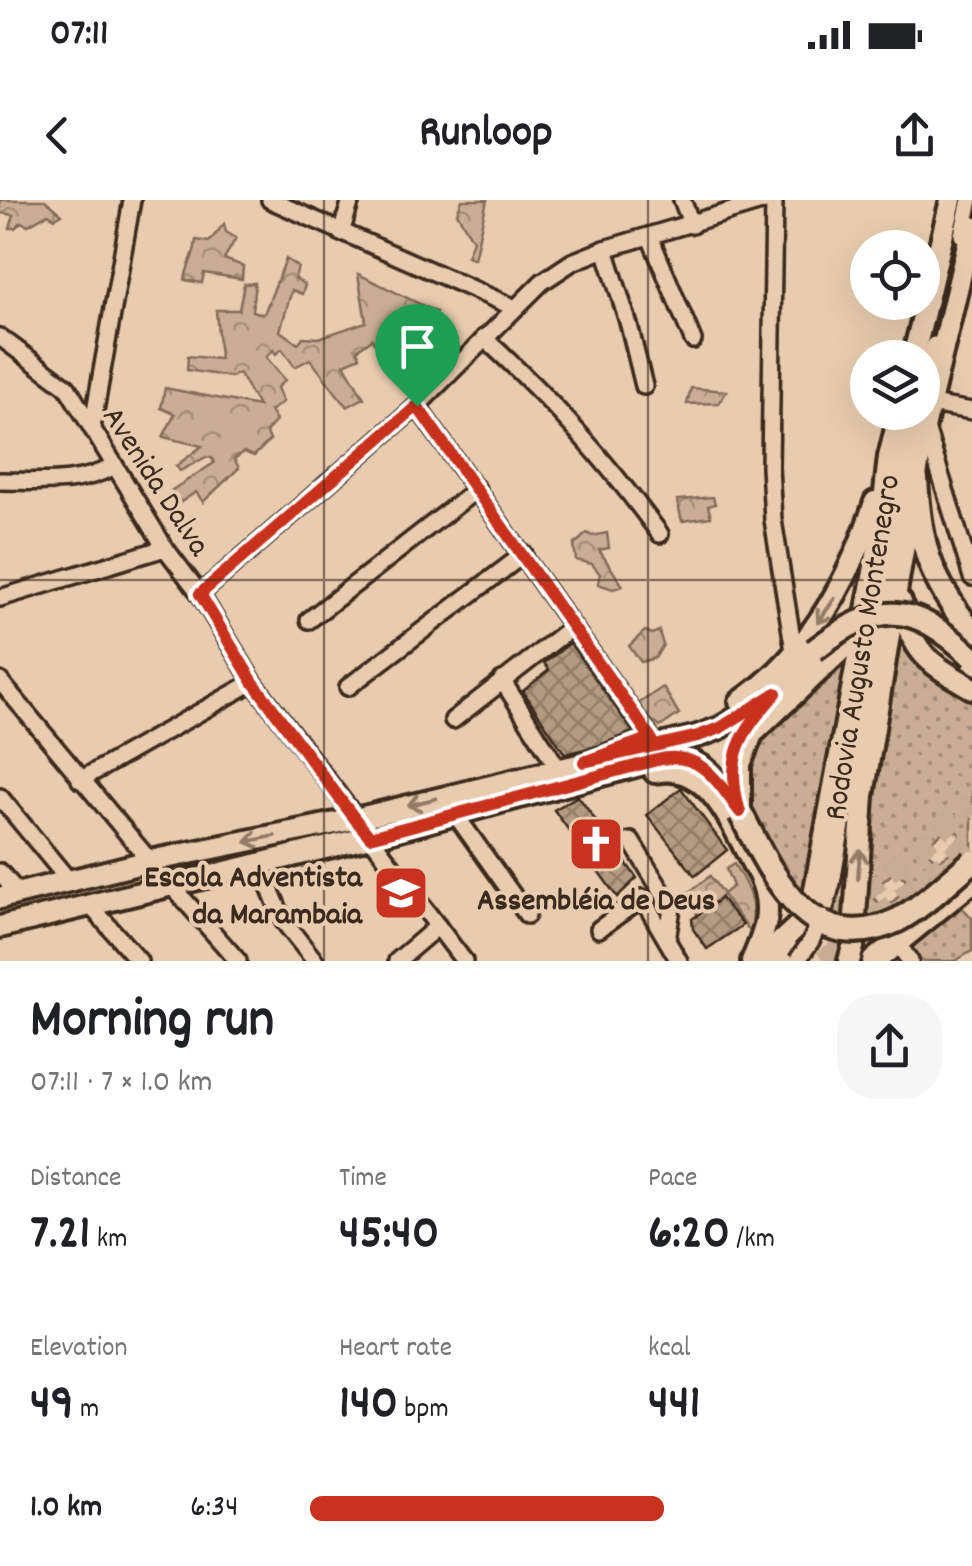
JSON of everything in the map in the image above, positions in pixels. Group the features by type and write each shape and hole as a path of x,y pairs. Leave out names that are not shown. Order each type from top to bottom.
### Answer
{"highway":[{"path":"916,479 924,551 946,596 972,632"},
{"path":"741,813 791,902 808,920 835,931 859,932 893,923 970,883"},
{"path":"874,961 904,952 970,883"}],"main road":[{"path":"917,340 951,200"},
{"name":"Rodovia Augusto Montenegro","path":"940,348 970,242"},
{"name":"Rodovia Augusto Montenegro","path":"760,961 802,922 812,900 879,545 896,430"},
{"name":"Rodovia Augusto Montenegro","path":"850,961 863,796 921,430"},
{"path":"741,813 732,784 734,752 753,719 804,651 846,580 890,457"},
{"path":"898,580 907,630 915,645 933,666 972,688"},
{"path":"584,762 702,720 739,702 804,651 871,616 897,614 922,619 944,631 972,657"},
{"path":"741,813 740,764 752,734 860,632"},
{"path":"9,896 355,819 709,732 776,693"},
{"path":"0,928 370,837 657,760 692,759 707,768 741,813"},
{"path":"526,796 550,796 662,770 696,778 710,789 765,889 769,914 752,961"}],"street":[{"path":"92,428 132,200"},
{"path":"270,200 514,307"},
{"path":"341,232 352,200"},
{"path":"682,200 692,225"},
{"path":"200,594 417,406 542,282 572,262 605,250 771,200 772,520 804,651"},
{"path":"938,340 970,200"},
{"path":"650,237 693,340"},
{"path":"605,250 644,386"},
{"name":"Avenida Dalva","path":"0,337 67,388 253,682 464,961"},
{"path":"484,338 549,398 615,472 660,534"},
{"path":"417,406 651,738"},
{"path":"940,409 972,411"},
{"path":"790,958 812,941 822,915 844,816 905,459 915,430"},
{"path":"929,430 972,577"},
{"path":"0,481 65,482 92,478 115,466"},
{"path":"309,620 477,490"},
{"path":"0,598 165,548"},
{"path":"348,687 524,554"},
{"path":"452,720 572,627"},
{"path":"502,680 558,768"},
{"path":"0,681 150,862"},
{"path":"80,780 253,682"},
{"path":"0,797 70,882"},
{"path":"455,814 527,916"},
{"path":"631,841 672,908 666,940"},
{"path":"258,864 284,922 315,961"},
{"path":"0,872 9,896"},
{"path":"171,885 238,961"},
{"path":"598,929 642,898 679,961"},
{"path":"90,905 139,961"},
{"path":"397,961 438,926"}],"green space":[{"path":"0,200 45,200 62,214 55,218 48,214 28,225 21,222 10,228 14,215 0,213"},
{"path":"462,200 487,200 474,259 467,256 473,240 457,213"},
{"path":"224,224 226,232 236,238 224,259 243,266 242,279 204,273 202,283 185,280 196,240 209,242"},
{"path":"286,259 298,267 295,278 305,285 302,294 292,290 280,331 298,344 303,337 319,338 366,322 358,274 436,312 419,334 404,343 411,353 389,368 372,339 357,350 360,357 344,364 364,398 347,407 310,359 295,367 282,349 276,354 273,350 266,357 285,380 277,388 283,402 270,411 276,421 266,432 270,440 254,456 244,452 234,459 239,468 203,502 196,492 181,502 172,490 214,463 206,457 180,471 176,466 202,446 163,437 175,414 161,408 165,388 258,406 239,373 231,377 187,370 188,356 220,359 216,310 239,310 244,284 255,283 252,311 264,314"},
{"path":"691,388 727,391 719,403 687,404"},
{"path":"713,497 715,504 708,506 711,517 682,521 677,500"},
{"path":"587,533 607,533 609,548 599,550 623,586 613,589 598,584 600,574 592,564 576,560 574,545"},
{"path":"898,629 972,696 972,853 896,911 866,919 866,828","holes":["948,828 959,833 962,845 938,861 928,853 928,844","893,873 905,878 907,889 888,906 880,904 874,898 874,889"]},
{"path":"645,631 659,631 663,645 655,658 641,662 629,646"},
{"path":"851,651 811,882 800,903 755,826 747,789 751,765 777,722"},
{"path":"663,687 679,714 660,727 635,706"},
{"path":"734,864 750,897 751,933 723,895 698,915 684,896 710,876 723,894 733,886 726,869"},
{"path":"959,904 972,918 972,951 955,961 921,961 907,944"}],"building":[{"path":"570,643 633,732 565,754 523,691 549,670 544,663"},
{"path":"681,788 727,850 695,876 647,815"},
{"name":"Assembléia de Deus","path":"578,796 637,878 617,897 554,810"},
{"path":"721,898 743,925 707,949 693,929 692,919"}],"tunnel":[{"path":"812,935 972,804"},
{"path":"824,961 972,840"}],"place":[{"name":"Assembléia de Deus","path":"596,844"},
{"name":"Escola Adventista da Marambaia","path":"401,893"}],"route":[{"path":"417,406 651,738 584,762 698,736 720,728 776,693 753,719 734,752 732,784 740,812 707,768 692,759 665,758 370,837 355,819 253,682 200,594 417,406"}]}
